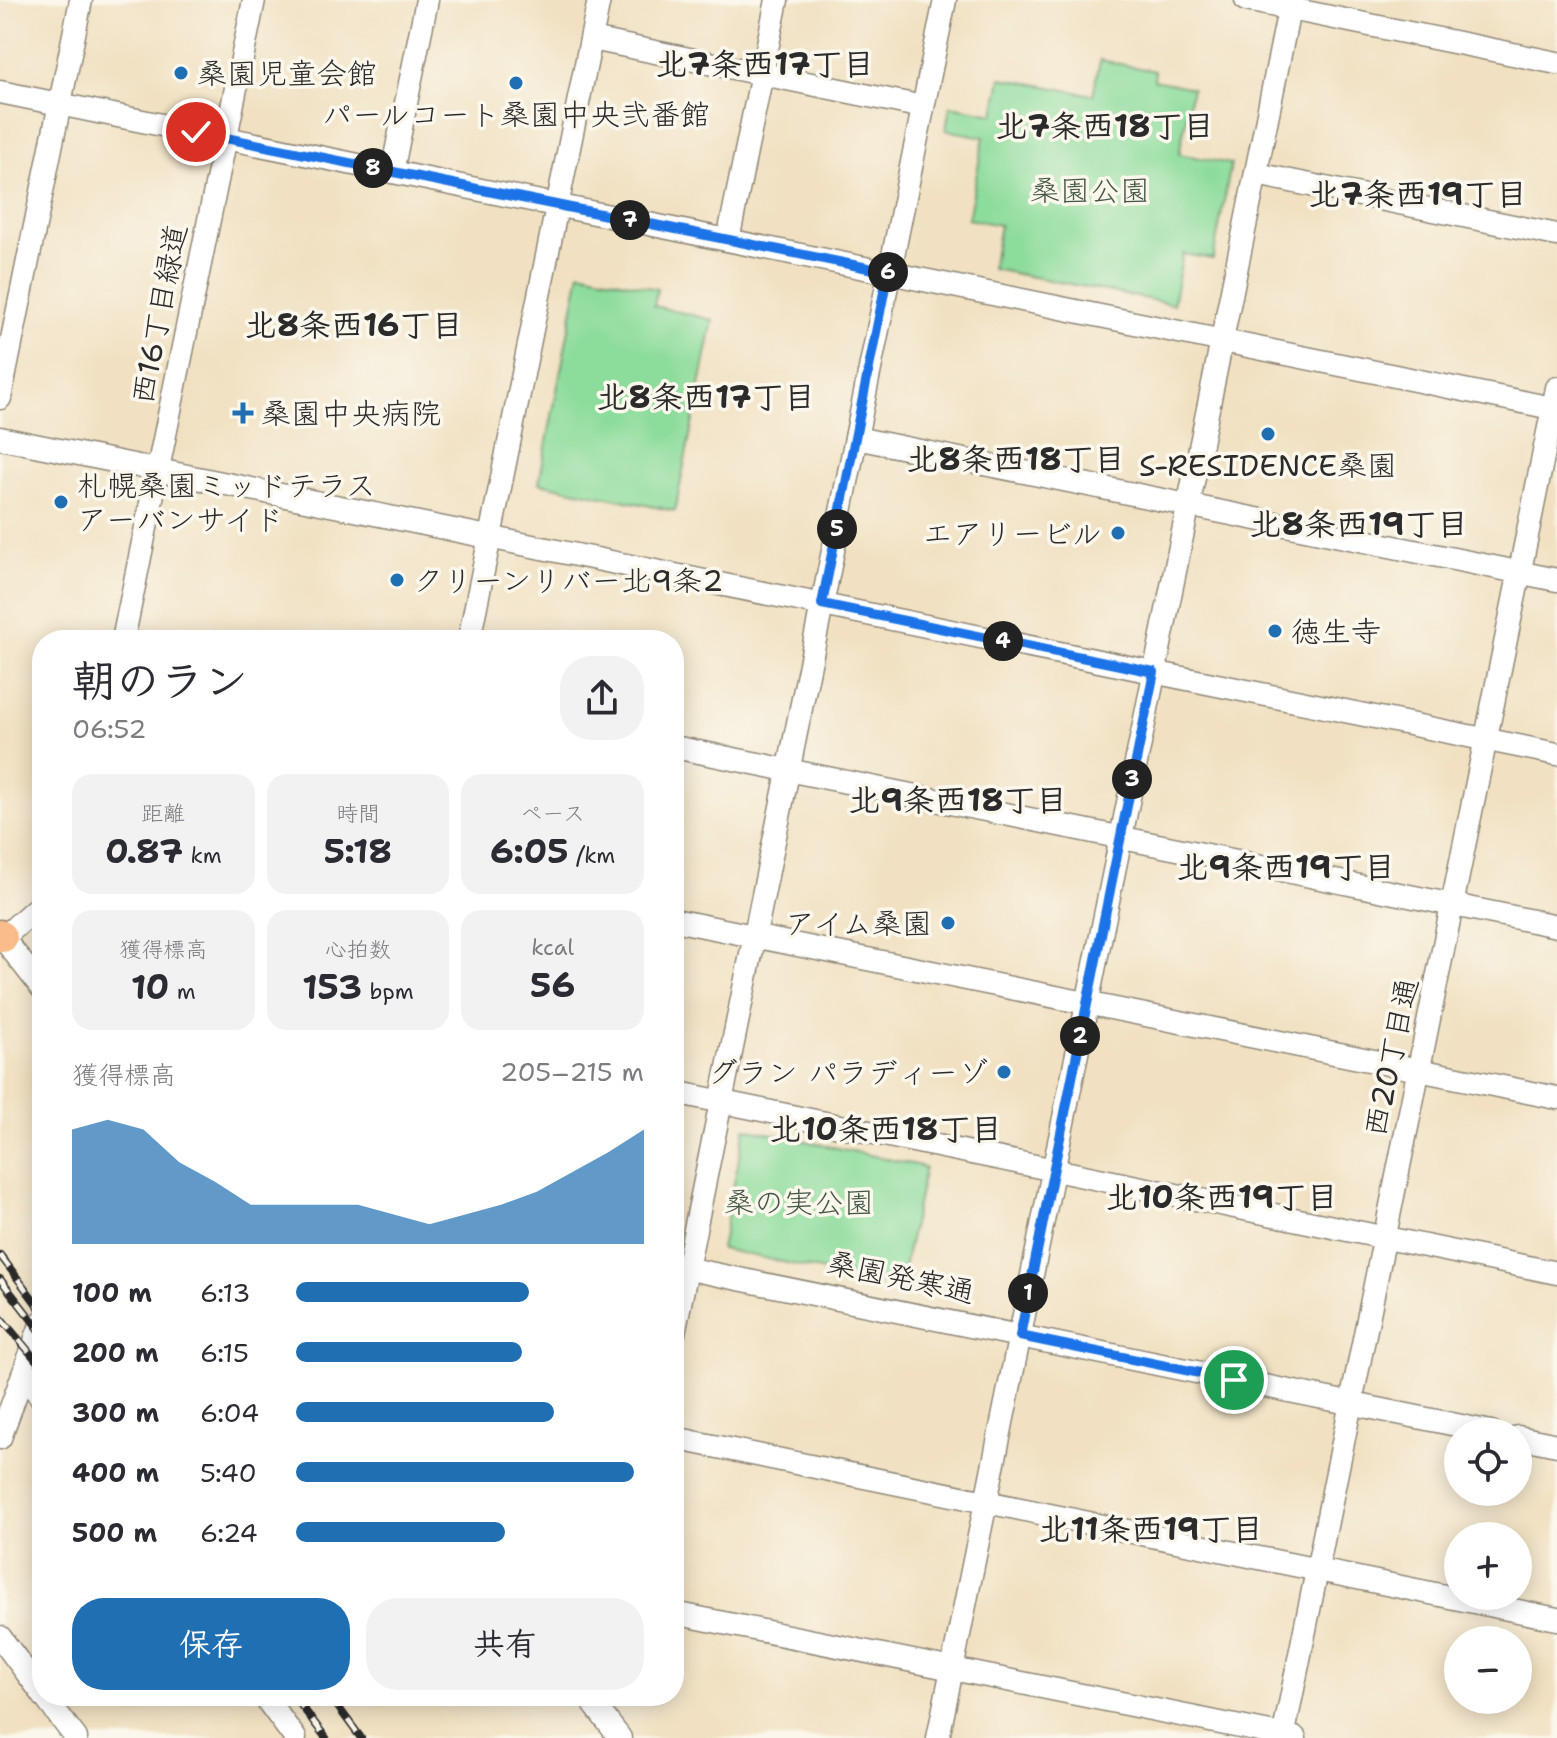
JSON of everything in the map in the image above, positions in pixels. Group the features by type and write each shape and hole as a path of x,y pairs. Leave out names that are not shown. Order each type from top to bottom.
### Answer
{"street":[{"path":"0,398 81,0"},
{"name":"西16丁目緑道","path":"125,630 254,0"},
{"path":"392,172 427,0"},
{"path":"471,630 599,0"},
{"path":"728,240 777,0"},
{"path":"684,1255 721,1102 945,0"},
{"path":"1246,0 1290,4 1557,63"},
{"path":"938,1738 1290,4"},
{"path":"592,39 923,107"},
{"path":"0,92 1221,340 1556,401"},
{"path":"1256,174 1557,235"},
{"name":"西20丁目通","path":"1288,1737 1318,1570 1556,401"},
{"path":"0,438 1557,754"},
{"path":"856,438 1557,580"},
{"path":"684,749 1557,926"},
{"path":"32,911 2,936 32,975"},
{"path":"684,922 1557,1098"},
{"path":"684,1094 1557,1273"},
{"name":"桑園発寒通","path":"684,1268 1444,1423"},
{"path":"0,1438 32,1350"},
{"path":"23,1375 32,1386"},
{"path":"684,1440 1557,1619"},
{"path":"1532,1440 1557,1445"},
{"path":"684,1615 1288,1737"},
{"path":"0,1637 32,1680"},
{"path":"51,1706 76,1738"},
{"path":"271,1706 295,1738"},
{"path":"599,1706 620,1738"}],"green space":[{"name":"桑園公園","path":"1100,60 1155,71 1154,80 1192,88 1179,154 1231,164 1213,259 1183,254 1173,304 992,269 1000,225 968,219 984,137 946,130 950,106 994,114 1001,78 1093,95"},
{"path":"580,272 657,289 654,306 713,320 675,511 539,483"},
{"name":"桑の実公園","path":"745,1128 925,1167 900,1287 721,1249"}],"railway":[{"path":"0,1255 32,1298"},
{"path":"0,1279 32,1320"},
{"path":"0,1317 32,1355"},
{"path":"302,1706 326,1738"},
{"path":"337,1706 361,1738"}],"place":[{"name":"桑園児童会館","path":"181,73"},
{"name":"パールコート桑園中央弐番館","path":"516,83"},
{"name":"桑園中央病院","path":"243,413"},
{"name":"S-RESIDENCE桑園","path":"1268,434"},
{"name":"札幌桑園ミッドテラス アーバンサイド","path":"61,502"},
{"name":"エアリービル","path":"1118,533"},
{"name":"クリーンリバー北9条2","path":"397,580"},
{"name":"徳生寺","path":"1275,631"},
{"name":"アイム桑園","path":"948,923"},
{"name":"グラン パラディーゾ","path":"1004,1072"}],"district":[{"name":"北7条西17丁目","path":"765,63"},
{"name":"北7条西18丁目","path":"1105,125"},
{"name":"北7条西19丁目","path":"1418,193"},
{"name":"北8条西16丁目","path":"354,324"},
{"name":"北8条西17丁目","path":"706,396"},
{"name":"北8条西18丁目","path":"1016,458"},
{"name":"北8条西19丁目","path":"1359,523"},
{"name":"北9条西18丁目","path":"958,799"},
{"name":"北9条西19丁目","path":"1286,866"},
{"name":"北10条西18丁目","path":"886,1128"},
{"name":"北10条西19丁目","path":"1222,1196"},
{"name":"北11条西19丁目","path":"1151,1528"}],"route":[{"path":"196,132 888,272 822,604 1154,672 1020,1336 1234,1380"}]}
